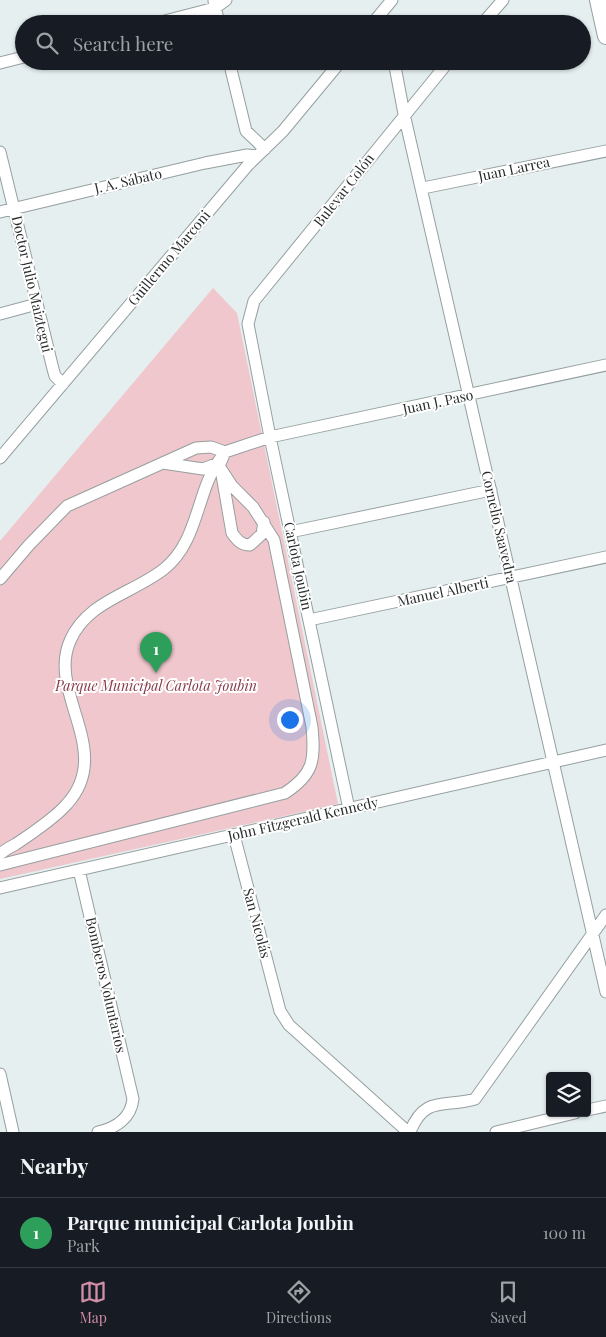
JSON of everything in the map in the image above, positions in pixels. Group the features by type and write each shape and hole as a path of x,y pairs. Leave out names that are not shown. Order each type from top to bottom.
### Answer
{"highway":[{"path":"598,0 606,36"}],"street":[{"path":"180,15 226,0"},
{"path":"383,5 392,0"},
{"path":"490,15 503,0"},
{"path":"0,63 15,59"},
{"path":"231,70 246,131 261,152"},
{"name":"Guillermo Marconi","path":"0,458 261,152 283,131 334,70"},
{"name":"Cornelio Saavedra","path":"396,70 404,114 423,188 606,992"},
{"name":"Bulevar Colón","path":"248,324 254,301 441,70"},
{"name":"Juan Larrea","path":"423,188 606,151"},
{"name":"Doctor Julio Maiztegui","path":"0,152 55,376 63,384"},
{"name":"J. A. Sábato","path":"0,212 205,163 261,152"},
{"path":"0,314 38,304"},
{"name":"Carlota Joubin","path":"248,324 270,437 349,808"},
{"name":"Juan J. Paso","path":"161,463 203,469 270,437 606,365"},
{"path":"0,580 29,545 67,506 196,448 211,447 264,522 274,540 312,727 314,750 309,770 301,782 284,793 0,865"},
{"path":"221,462 232,533 238,541 244,545 250,545 262,534 264,522"},
{"path":"0,854 66,805 79,787 84,773 86,752 66,672 69,643 79,625 94,609 164,568 178,553 196,521 205,483 221,462"},
{"path":"290,532 491,490"},
{"name":"Manuel Alberti","path":"309,620 606,557"},
{"name":"John Fitzgerald Kennedy","path":"0,888 606,750"},
{"name":"San Nicolás","path":"234,835 280,1011 289,1025 409,1132"},
{"name":"Bomberos Voluntarios","path":"79,870 133,1099 129,1114 118,1124 98,1132"},
{"path":"409,1132 414,1122 427,1108 445,1102 467,1102 475,1099 606,915"},
{"path":"0,1074 13,1132"},
{"path":"591,1109 606,1106"},
{"path":"496,1132 558,1117"}],"green space":[{"name":"Parque Municipal Carlota Joubin","path":"213,288 237,313 338,804 0,879 0,541"}],"place":[{"name":"Parque municipal Carlota Joubin","path":"156,673"}]}
